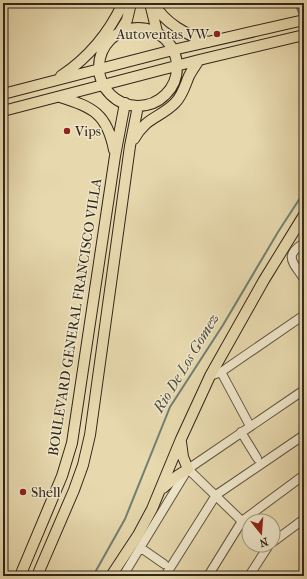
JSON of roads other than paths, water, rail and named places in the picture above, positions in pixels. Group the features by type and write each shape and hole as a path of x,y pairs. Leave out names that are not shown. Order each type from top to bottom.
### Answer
{"main road":[{"path":"53,81 74,66 94,48 114,22 123,3"},
{"path":"119,33 126,20 132,3"},
{"path":"150,3 157,32 162,36 173,50 177,66 175,80 168,92 157,101 148,104 138,106 125,104 110,94 103,85 99,68 100,58 110,39 119,33 138,28 151,30 162,36"},
{"path":"153,3 170,23 190,35 208,42"},
{"path":"3,94 99,68 304,20"},
{"path":"3,111 199,60 304,35"},
{"path":"130,146 142,126 174,104 180,97 199,60"},
{"path":"60,97 85,105 103,120 109,131 115,156"},
{"name":"BOULEVARD GENERAL FRANCISCO VILLA","path":"20,576 62,476 72,443 115,156 125,104"},
{"name":"BOULEVARD GENERAL FRANCISCO VILLA","path":"37,576 74,490 83,465 90,435 130,146 138,106"},
{"path":"111,576 138,535 160,491 181,439 210,376 261,286 304,215"},
{"path":"160,491 177,476 188,469 181,451 181,439"}],"street":[{"path":"304,243 295,248 292,253 293,262 304,279"},
{"path":"210,376 221,372 304,315"},
{"path":"221,372 250,426"},
{"path":"123,576 188,469 304,390"},
{"path":"241,432 257,458"},
{"path":"165,576 216,495 304,435"},
{"path":"188,469 241,520"},
{"path":"304,475 304,481"},
{"path":"253,513 304,475"},
{"path":"281,536 304,519"},
{"path":"208,576 241,523"},
{"path":"141,548 164,564"},
{"path":"249,576 264,553"}],"waterway":[{"name":"Rio De Los Gomez","path":"295,3 301,18"},
{"name":"Rio De Los Gomez","path":"93,576 125,519 170,407 223,325 278,232 304,192"}],"place":[{"name":"Autoventas VW","path":"217,34"},
{"name":"Vips","path":"67,131"},
{"name":"Shell","path":"23,492"}]}
